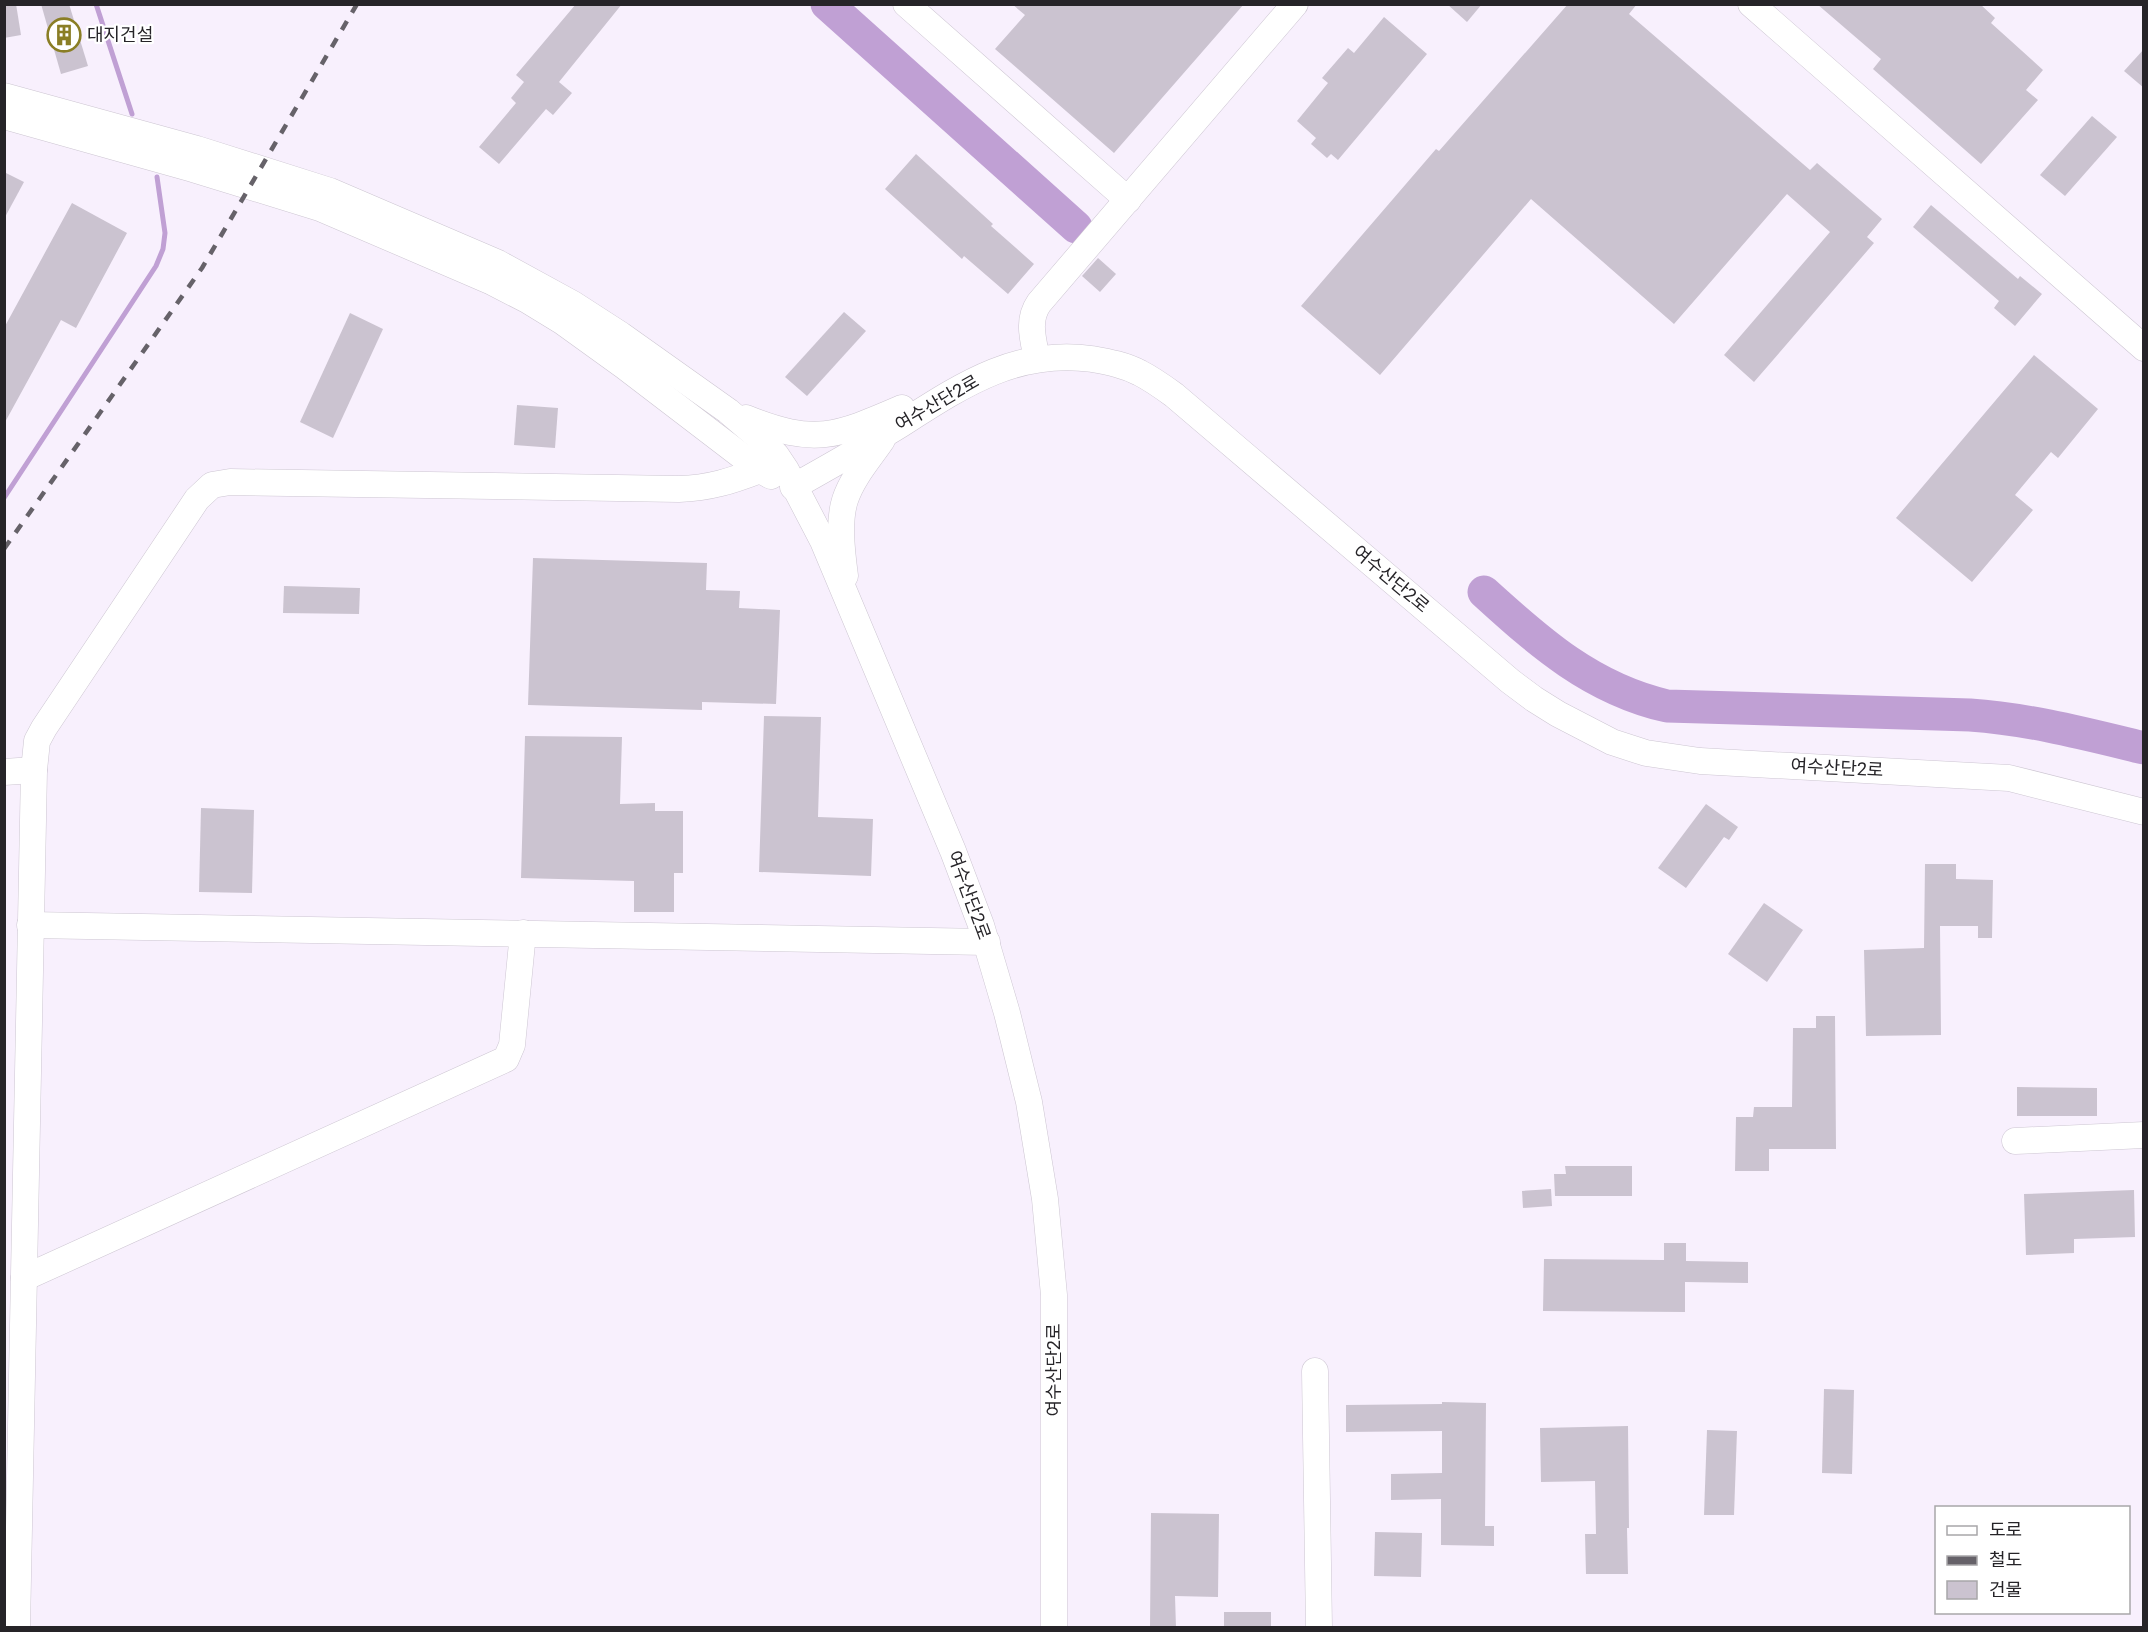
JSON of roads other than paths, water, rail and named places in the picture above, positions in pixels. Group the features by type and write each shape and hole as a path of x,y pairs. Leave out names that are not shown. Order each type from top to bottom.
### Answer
{"street":[{"path":"906,4 1128,200"},
{"path":"1037,359 1032,332 1034,311 1295,4"},
{"path":"1751,4 2144,348"},
{"path":"4,96 197,149 330,191 498,263 573,304 621,334 728,411 776,455 793,487"},
{"path":"4,116 193,169 320,208 490,281 563,322 760,470 793,487"},
{"name":"여수산단2로","path":"1054,1628 1054,1294 1038,1151 1029,1102 987,942 953,851 810,513 793,487 946,396 997,370 1037,359 1081,358 1120,364 1157,383 1174,395 1510,681 1558,714 1612,742 1646,753 1701,761 2009,778 2144,812"},
{"path":"728,411 786,433 821,435 853,429 916,402 946,396"},
{"path":"849,603 843,539 845,501 862,469 886,433"},
{"path":"18,1628 33,770 37,741 44,728 197,499 212,484 230,482 679,489 705,488 730,482 760,470"},
{"path":"4,772 33,770"},
{"path":"30,925 987,942"},
{"path":"24,1278 506,1059 512,1045 523,933"},
{"path":"2015,1141 2144,1135"},
{"path":"1315,1371 1319,1628"}],"waterway":[{"path":"96,4 132,114"},
{"path":"827,4 1076,227"},
{"path":"4,498 156,266 163,249 165,233 157,177"},
{"path":"1484,592 1568,662 1615,688 1667,706 1970,715 2079,732 2144,748"}],"railway":[{"path":"4,549 202,268 357,4"}],"place":[{"name":"대지건설","path":"64,35"}]}
